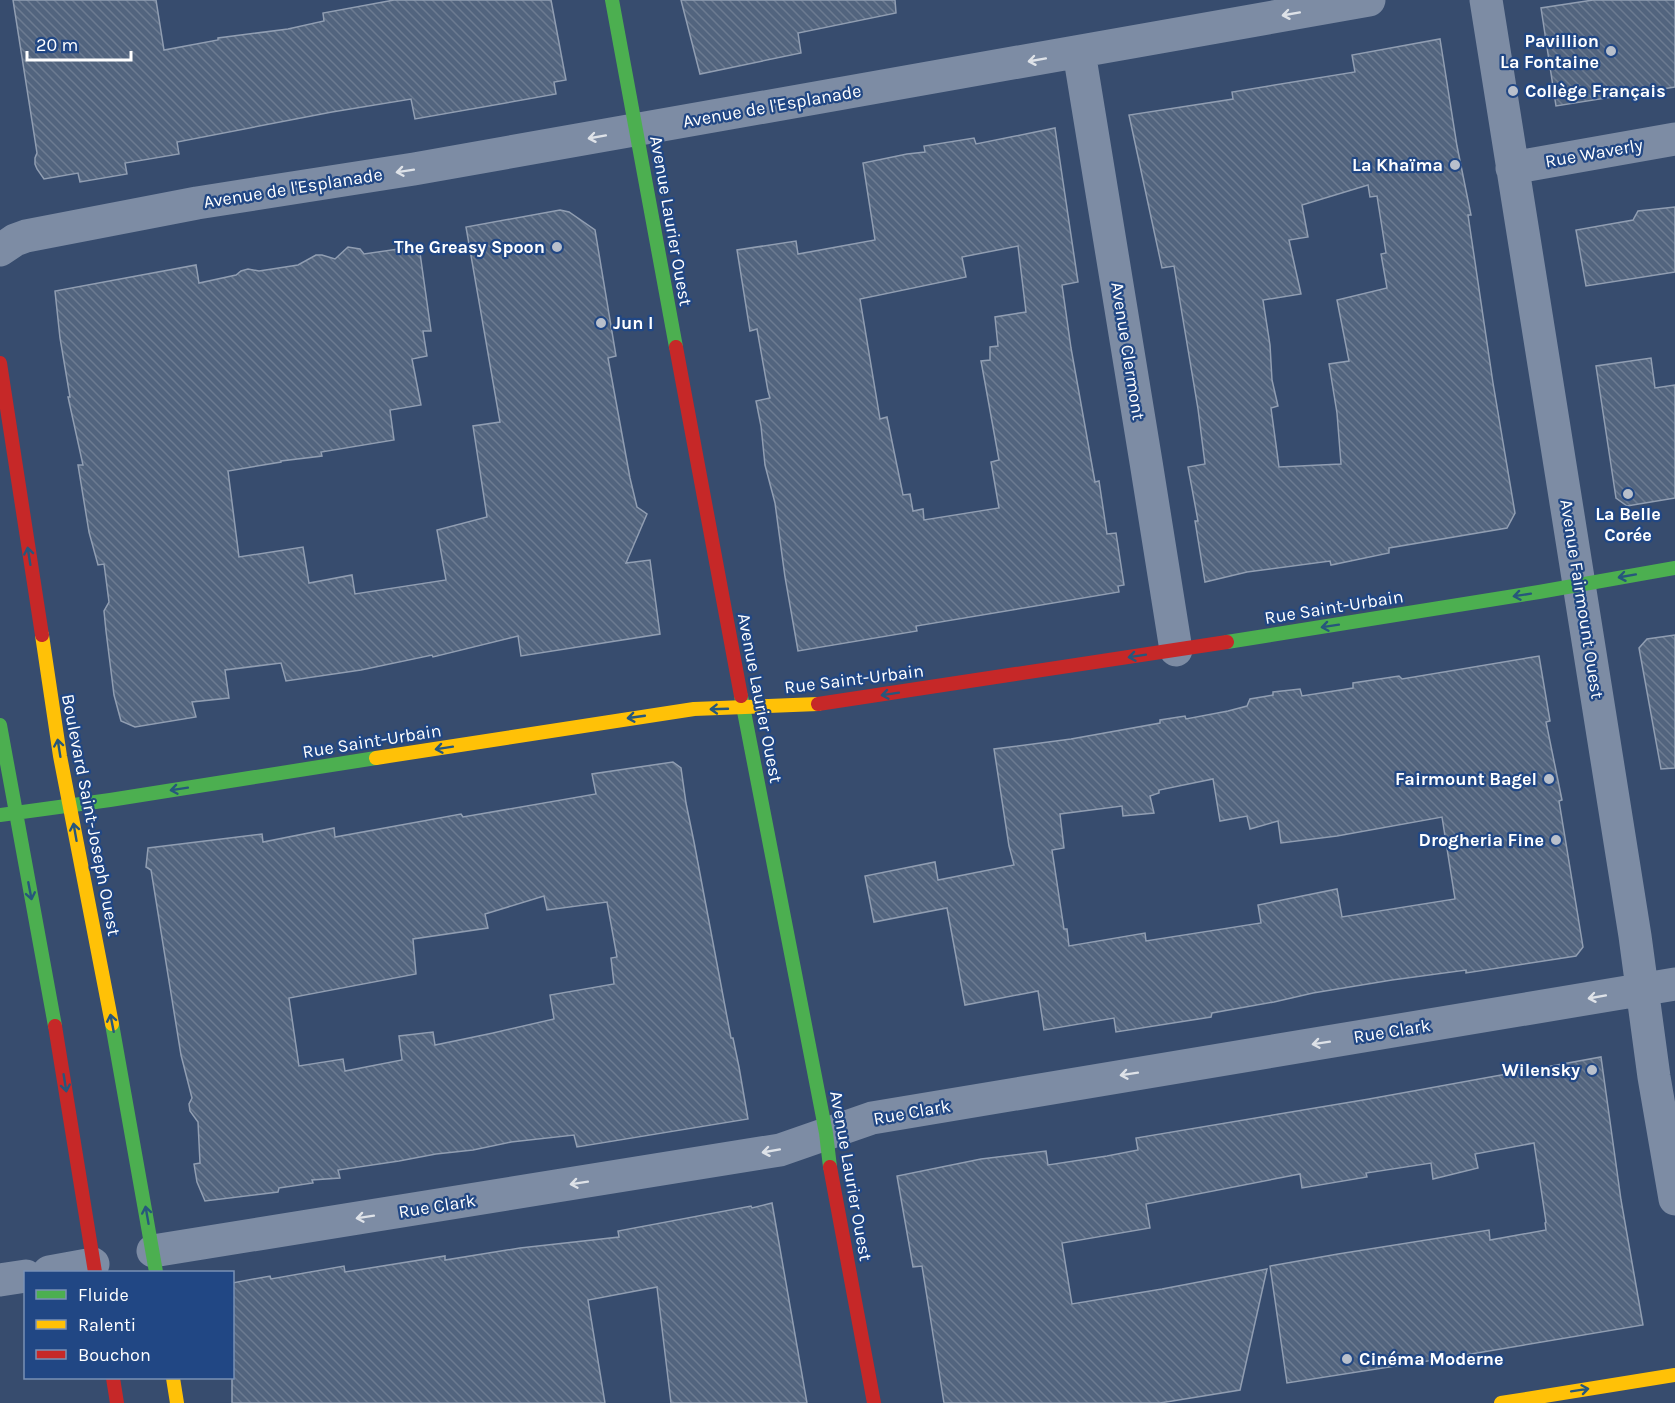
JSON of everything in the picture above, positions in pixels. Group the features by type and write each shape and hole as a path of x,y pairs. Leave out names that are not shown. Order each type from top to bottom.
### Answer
{"main road":[{"name":"Avenue Laurier Ouest","path":"612,0 743,708 826,1133 874,1403"},
{"name":"Boulevard Saint-Joseph Ouest","path":"0,363 60,756 116,1043 155,1262"},
{"name":"Rue Saint-Urbain","path":"0,815 625,719 694,710 814,705 1176,650 1675,568"},
{"path":"0,725 59,1047 94,1268"},
{"path":"1501,1403 1675,1375"},
{"path":"113,1379 117,1403"},
{"path":"173,1379 177,1403"}],"street":[{"name":"Avenue de l'Esplanade","path":"0,250 26,236 197,203 414,169 1369,0"},
{"name":"Avenue Fairmount Ouest","path":"1486,0 1675,1199"},
{"name":"Avenue Clermont","path":"1078,52 1176,650"},
{"name":"Rue Waverly","path":"1512,168 1675,139"},
{"name":"Rue Clark","path":"155,1262 780,1150 872,1118 1675,984"},
{"path":"60,1271 94,1268"},
{"path":"0,1280 24,1276"}],"building":[{"path":"13,0 156,0 164,50 218,40 218,38 288,29 324,21 323,13 394,0 551,0 566,80 554,82 556,94 415,119 411,99 332,112 177,142 179,154 125,163 127,174 80,182 78,173 44,179 35,164 37,153"},
{"path":"681,0 895,0 896,13 798,33 801,53 700,74"},
{"name":"Pavillion La Fontaine","path":"1593,0 1675,0 1675,87 1556,106 1541,8"},
{"path":"1440,39 1457,146 1471,215 1468,215 1515,513 1507,528 1389,548 1389,553 1331,565 1330,561 1247,572 1205,582 1195,521 1198,521 1188,467 1205,464 1198,409 1174,266 1162,268 1129,115 1233,99 1232,92 1355,72 1352,55","holes":["1368,185 1370,197 1377,196 1386,253 1381,254 1387,288 1337,300 1349,361 1329,364 1337,413 1341,464 1279,467 1271,408 1278,406 1272,380 1270,345 1263,300 1301,294 1289,240 1308,237 1302,205"]},
{"path":"1055,128 1078,282 1062,285 1071,348 1095,482 1099,481 1107,534 1116,533 1124,585 1118,586 1119,592 916,626 917,631 798,651 775,503 765,465 756,401 770,398 757,329 750,331 737,250 796,241 798,254 875,240 863,163 925,152 924,146 974,138 976,144","holes":["1018,246 1026,312 995,317 998,346 990,347 990,360 981,361 999,460 991,462 999,508 924,520 923,509 913,511 910,494 903,495 887,417 880,419 860,299 966,277 962,257"]},
{"path":"1675,207 1675,272 1586,286 1576,230 1633,220 1638,211"},
{"path":"560,210 569,212 595,230 616,356 608,358 637,507 647,514 626,563 650,560 660,634 521,656 518,636 433,657 432,655 361,670 286,681 281,663 225,670 229,698 192,702 196,717 135,727 121,721 114,695 106,631 104,611 109,602 104,564 98,565 89,532 78,465 83,465 68,397 70,397 55,291 196,265 199,283 236,275 248,269 259,271 298,265 316,255 335,259 348,247 360,249 364,254 419,246 431,331 423,331 427,356 412,359 421,405 390,410 394,440 321,452 322,456 228,471 239,557 303,547 309,583 352,575 355,594 446,580 437,530 487,517 473,426 500,422 466,227"},
{"path":"1651,358 1655,388 1675,385 1675,498 1627,506 1616,498 1596,366"},
{"path":"1675,635 1675,768 1661,769 1639,648 1647,639"},
{"path":"1539,656 1550,721 1546,722 1562,800 1559,801 1583,947 1576,956 1466,973 1466,970 1392,980 1313,993 1212,1013 1211,1017 1116,1032 1114,1018 1044,1030 1038,991 965,1005 947,908 874,922 865,876 935,862 938,880 1014,865 994,749 1071,739 1160,723 1160,720 1185,716 1186,719 1228,711 1247,706 1250,699 1273,695 1273,692 1300,689 1302,696 1353,688 1353,683 1399,676 1402,679","holes":["1213,779 1220,821 1247,816 1250,829 1278,821 1281,843 1337,836 1442,817 1455,899 1342,917 1337,889 1258,905 1261,923 1146,941 1145,933 1069,946 1067,929 1064,929 1052,850 1064,848 1060,814 1122,806 1123,816 1154,813 1150,796 1159,793 1159,790"]},
{"path":"673,762 681,768 748,1119 577,1147 574,1135 511,1142 473,1150 338,1170 340,1178 312,1180 313,1183 279,1188 278,1192 205,1201 197,1182 194,1164 200,1163 198,1122 190,1111 189,1104 192,1098 181,1055 151,870 146,867 148,848 262,834 263,842 334,828 335,837 461,814 463,817 596,794 592,774","holes":["544,896 547,910 607,902 617,957 611,958 614,984 550,995 554,1019 435,1045 433,1032 399,1036 402,1060 345,1071 343,1059 299,1066 289,998 416,974 413,939 488,928 485,914"]},
{"path":"1601,1057 1621,1200 1643,1325 1287,1383 1270,1266 1489,1230 1490,1240 1546,1230 1534,1143 1475,1154 1478,1168 1433,1179 1431,1163 1366,1173 1367,1177 1302,1188 1300,1174 1146,1204 1150,1228 1062,1243 1072,1304 1267,1269 1240,1390 1160,1403 944,1403 922,1266 913,1267 897,1176 981,1159 1046,1151 1048,1165 1107,1156 1138,1150 1136,1138"},
{"path":"772,1203 807,1403 671,1403 657,1287 588,1300 605,1403 232,1403 234,1283 270,1276 271,1279 344,1266 345,1272 445,1256 445,1260 520,1248 619,1237 618,1231 751,1206 752,1208"}],"traffic: fast":[{"path":"612,0 676,347"},
{"path":"1227,642 1675,568"},
{"path":"741,696 826,1133 830,1167"},
{"path":"0,725 55,1026"},
{"path":"0,815 376,758"},
{"path":"112,1024 156,1271"}],"traffic: slow":[{"path":"42,635 60,756 112,1024"},
{"path":"376,758 694,709 818,704"},
{"path":"1501,1403 1675,1375"},
{"path":"173,1379 177,1403"}],"traffic: jam":[{"path":"676,347 741,696"},
{"path":"0,363 42,635"},
{"path":"818,704 1227,642"},
{"path":"55,1026 95,1271"},
{"path":"830,1167 874,1403"},
{"path":"113,1379 117,1403"}],"place":[{"name":"Pavillion La Fontaine","path":"1611,51"},
{"name":"Collège Français","path":"1513,91"},
{"name":"La Khaïma","path":"1455,165"},
{"name":"The Greasy Spoon","path":"557,247"},
{"name":"Jun I","path":"601,323"},
{"name":"La Belle Corée","path":"1628,494"},
{"name":"Fairmount Bagel","path":"1549,779"},
{"name":"Drogheria Fine","path":"1556,840"},
{"name":"Wilensky","path":"1592,1070"},
{"name":"Cinéma Moderne","path":"1347,1359"}]}
